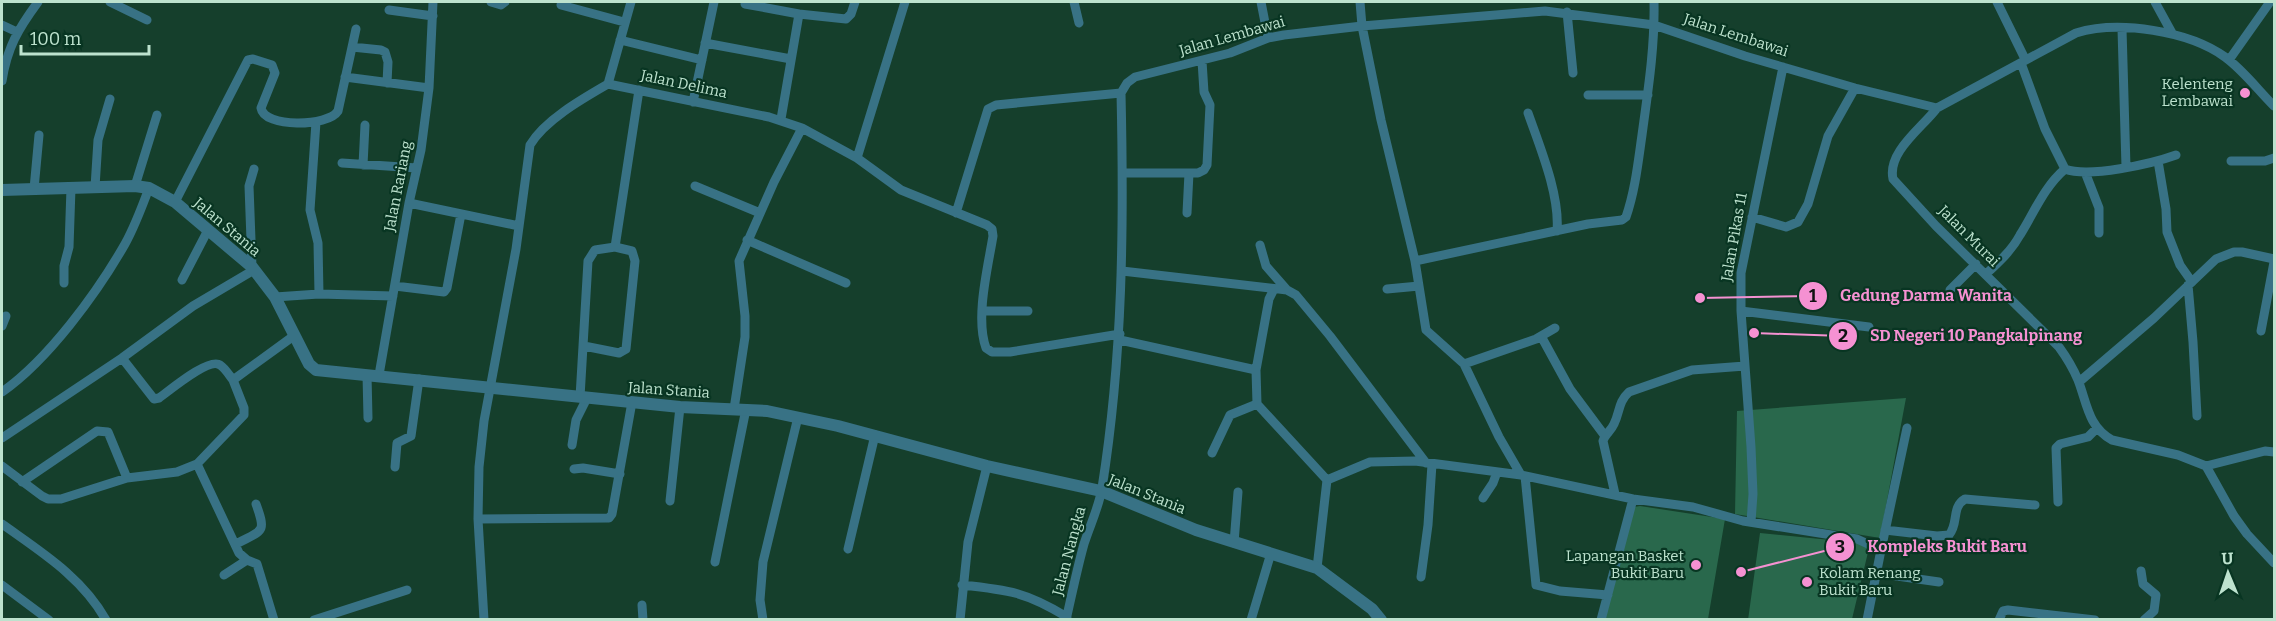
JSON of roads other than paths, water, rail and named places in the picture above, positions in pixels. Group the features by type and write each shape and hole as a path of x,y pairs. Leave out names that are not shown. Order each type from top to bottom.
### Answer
{"street":[{"path":"2,81 9,50 17,32 38,2"},
{"path":"110,2 147,20"},
{"name":"Jalan Rariang","path":"368,418 373,375 394,291 417,168 429,88 433,2"},
{"path":"491,2 501,5 505,2"},
{"path":"484,620 478,519 479,467 519,226 530,145 538,132 588,95 608,84 631,2"},
{"path":"693,102 714,2"},
{"path":"745,4 799,14 846,19 851,14 855,2"},
{"path":"857,158 905,2"},
{"path":"1074,2 1079,23"},
{"path":"1261,2 1268,38"},
{"path":"1360,2 1362,26 1381,120 1415,261 1426,330 1464,364 1499,437 1523,475 1536,585 1560,591 1608,595"},
{"path":"1415,261 1557,231 1623,220 1626,217 1638,171 1648,95 1654,2"},
{"path":"1998,2 2023,61 2045,129 2066,169 2073,172 2085,172 2158,161 2176,155"},
{"path":"2156,2 2172,33"},
{"path":"2229,60 2270,2"},
{"path":"561,5 624,22"},
{"path":"389,10 433,16"},
{"name":"Jalan Lembawai","path":"1121,93 1126,83 1136,77 1230,53 1268,38 1362,26 1524,11 1567,12 1654,24 1856,88 1937,108"},
{"path":"1567,12 1574,73"},
{"path":"781,119 799,14"},
{"path":"2,25 17,32"},
{"path":"1937,108 2076,33 2097,28 2172,33 2200,42 2229,60 2274,106"},
{"path":"175,202 248,60 253,59 272,65 275,69 261,108 266,118 281,122 316,122 334,116 338,111 356,29"},
{"path":"2122,29 2126,166"},
{"path":"620,40 702,60"},
{"path":"705,43 791,59"},
{"path":"351,47 385,52 388,62 387,83"},
{"path":"1123,173 1198,173 1204,170 1207,165 1210,105 1204,92 1202,61"},
{"name":"Jalan Pikas 11","path":"1751,522 1753,494 1741,311 1741,273 1783,66"},
{"path":"345,77 429,88"},
{"name":"Jalan Delima","path":"608,84 781,119 857,158 901,190 992,229 983,311"},
{"path":"1752,217 1786,227 1798,222 1808,204 1828,136 1856,88"},
{"path":"615,247 639,90"},
{"path":"956,213 988,109 996,105 1121,93 1123,173 1120,337 1113,414 1101,491"},
{"path":"1588,95 1648,95"},
{"path":"95,187 98,140 110,99"},
{"name":"Jalan Murai","path":"1937,108 1903,147 1893,163 1891,170 1893,179 1936,226 2059,347 2070,362 2079,382 2088,413 2097,428"},
{"path":"1528,113 1551,185 1557,211 1557,231"},
{"path":"135,186 157,115"},
{"path":"316,122 310,210 318,243 319,294"},
{"path":"363,165 365,126"},
{"path":"714,562 740,409 745,316 739,261 802,128"},
{"path":"34,189 39,135"},
{"path":"2230,161 2265,161 2274,158"},
{"path":"2158,161 2168,236 2180,266 2190,283 2197,417"},
{"path":"342,164 417,168"},
{"path":"2,438 122,358 193,306 253,268 249,186 254,169"},
{"path":"1986,274 2020,236 2044,191 2066,169"},
{"path":"2085,172 2099,208 2099,233"},
{"path":"1187,213 1189,173"},
{"name":"Jalan Stania","path":"2,190 135,186 149,188 175,202 253,268 275,297 309,364 316,370 680,407 740,409 798,417 875,435 987,466 1101,491 1196,530 1317,568 1369,614 1381,620"},
{"path":"695,186 760,213"},
{"path":"64,283 64,266 69,247 71,188"},
{"path":"2,392 18,381 68,328 126,243 149,188"},
{"path":"409,203 519,226"},
{"path":"275,297 394,291 444,292 447,288 461,214"},
{"path":"182,280 208,230"},
{"path":"747,240 846,283"},
{"path":"1260,245 1266,266 1287,290 1296,295 1330,336 1429,463 1428,525 1422,577"},
{"path":"572,445 576,420 583,398 584,346 588,261 595,250 615,247 632,251 635,255 626,349 619,353 584,346"},
{"path":"2079,382 2154,318 2209,265 2226,255 2242,252 2274,261 2261,331"},
{"path":"1950,290 1976,264"},
{"path":"1122,271 1287,290"},
{"path":"1387,289 1419,286"},
{"path":"1274,289 1269,299 1256,370 1257,404 1327,480 1317,568"},
{"path":"1028,311 983,311 983,341 986,348 992,352 1010,352 1120,337 1256,370"},
{"path":"1741,311 1869,327"},
{"path":"2,326 6,316"},
{"path":"1464,364 1541,336 1555,328"},
{"path":"232,380 295,335"},
{"path":"1541,336 1570,390 1605,436"},
{"path":"2,466 48,499 61,499 127,478 177,472 197,464 244,415 244,408 232,380 220,364 214,363 193,374 159,398 154,399 122,358"},
{"path":"1615,494 1603,441 1614,424 1622,398 1629,392 1692,370 1745,366"},
{"path":"395,467 397,443 411,436 419,379"},
{"path":"478,519 609,518 612,514 620,474 632,402"},
{"path":"1212,453 1230,415 1257,404"},
{"path":"670,501 680,407"},
{"path":"762,620 760,600 763,562 798,417"},
{"path":"1867,620 1907,428"},
{"path":"2058,502 2056,448 2060,444 2088,437 2097,428 2112,440 2178,455 2206,466 2265,451 2274,452"},
{"path":"22,482 97,431 102,430 108,432 127,478"},
{"path":"849,549 875,435"},
{"path":"1327,480 1370,462 1429,463 1523,475 1634,499 1693,507 1761,524 1857,538 1881,550"},
{"path":"197,464 242,556 257,564 274,620"},
{"path":"960,620 962,585 973,519 987,466"},
{"path":"2206,466 2234,516 2274,563"},
{"path":"574,469 583,468 620,474"},
{"path":"1483,498 1490,489 1497,472"},
{"name":"Jalan Nangka","path":"1067,618 1084,545 1101,491"},
{"path":"1234,543 1239,492"},
{"path":"1601,620 1634,499"},
{"path":"1885,530 1937,536 1949,535 1954,528 1956,508 1965,499 2035,505"},
{"path":"236,544 263,528 256,504"},
{"path":"2,524 84,586 102,618"},
{"path":"1251,620 1271,553"},
{"path":"224,575 247,560"},
{"path":"2141,571 2143,584 2156,595 2154,611 2144,620"},
{"path":"1876,573 1939,582"},
{"path":"2,585 49,620"},
{"path":"962,585 1010,591 1028,596 1067,618"},
{"path":"314,620 407,590"},
{"path":"642,605 643,620"},
{"path":"1999,620 2003,611 2008,610 2095,620"}],"place":[{"name":"Kelenteng Lembawai","path":"2245,93"},
{"name":"Gedung Darma Wanita","path":"1700,298"},
{"name":"SD Negeri 10 Pangkalpinang","path":"1754,333"},
{"name":"Lapangan Basket Bukit Baru","path":"1696,565"},
{"name":"Kompleks Bukit Baru","path":"1741,572"},
{"name":"Kolam Renang Bukit Baru","path":"1807,582"}]}
